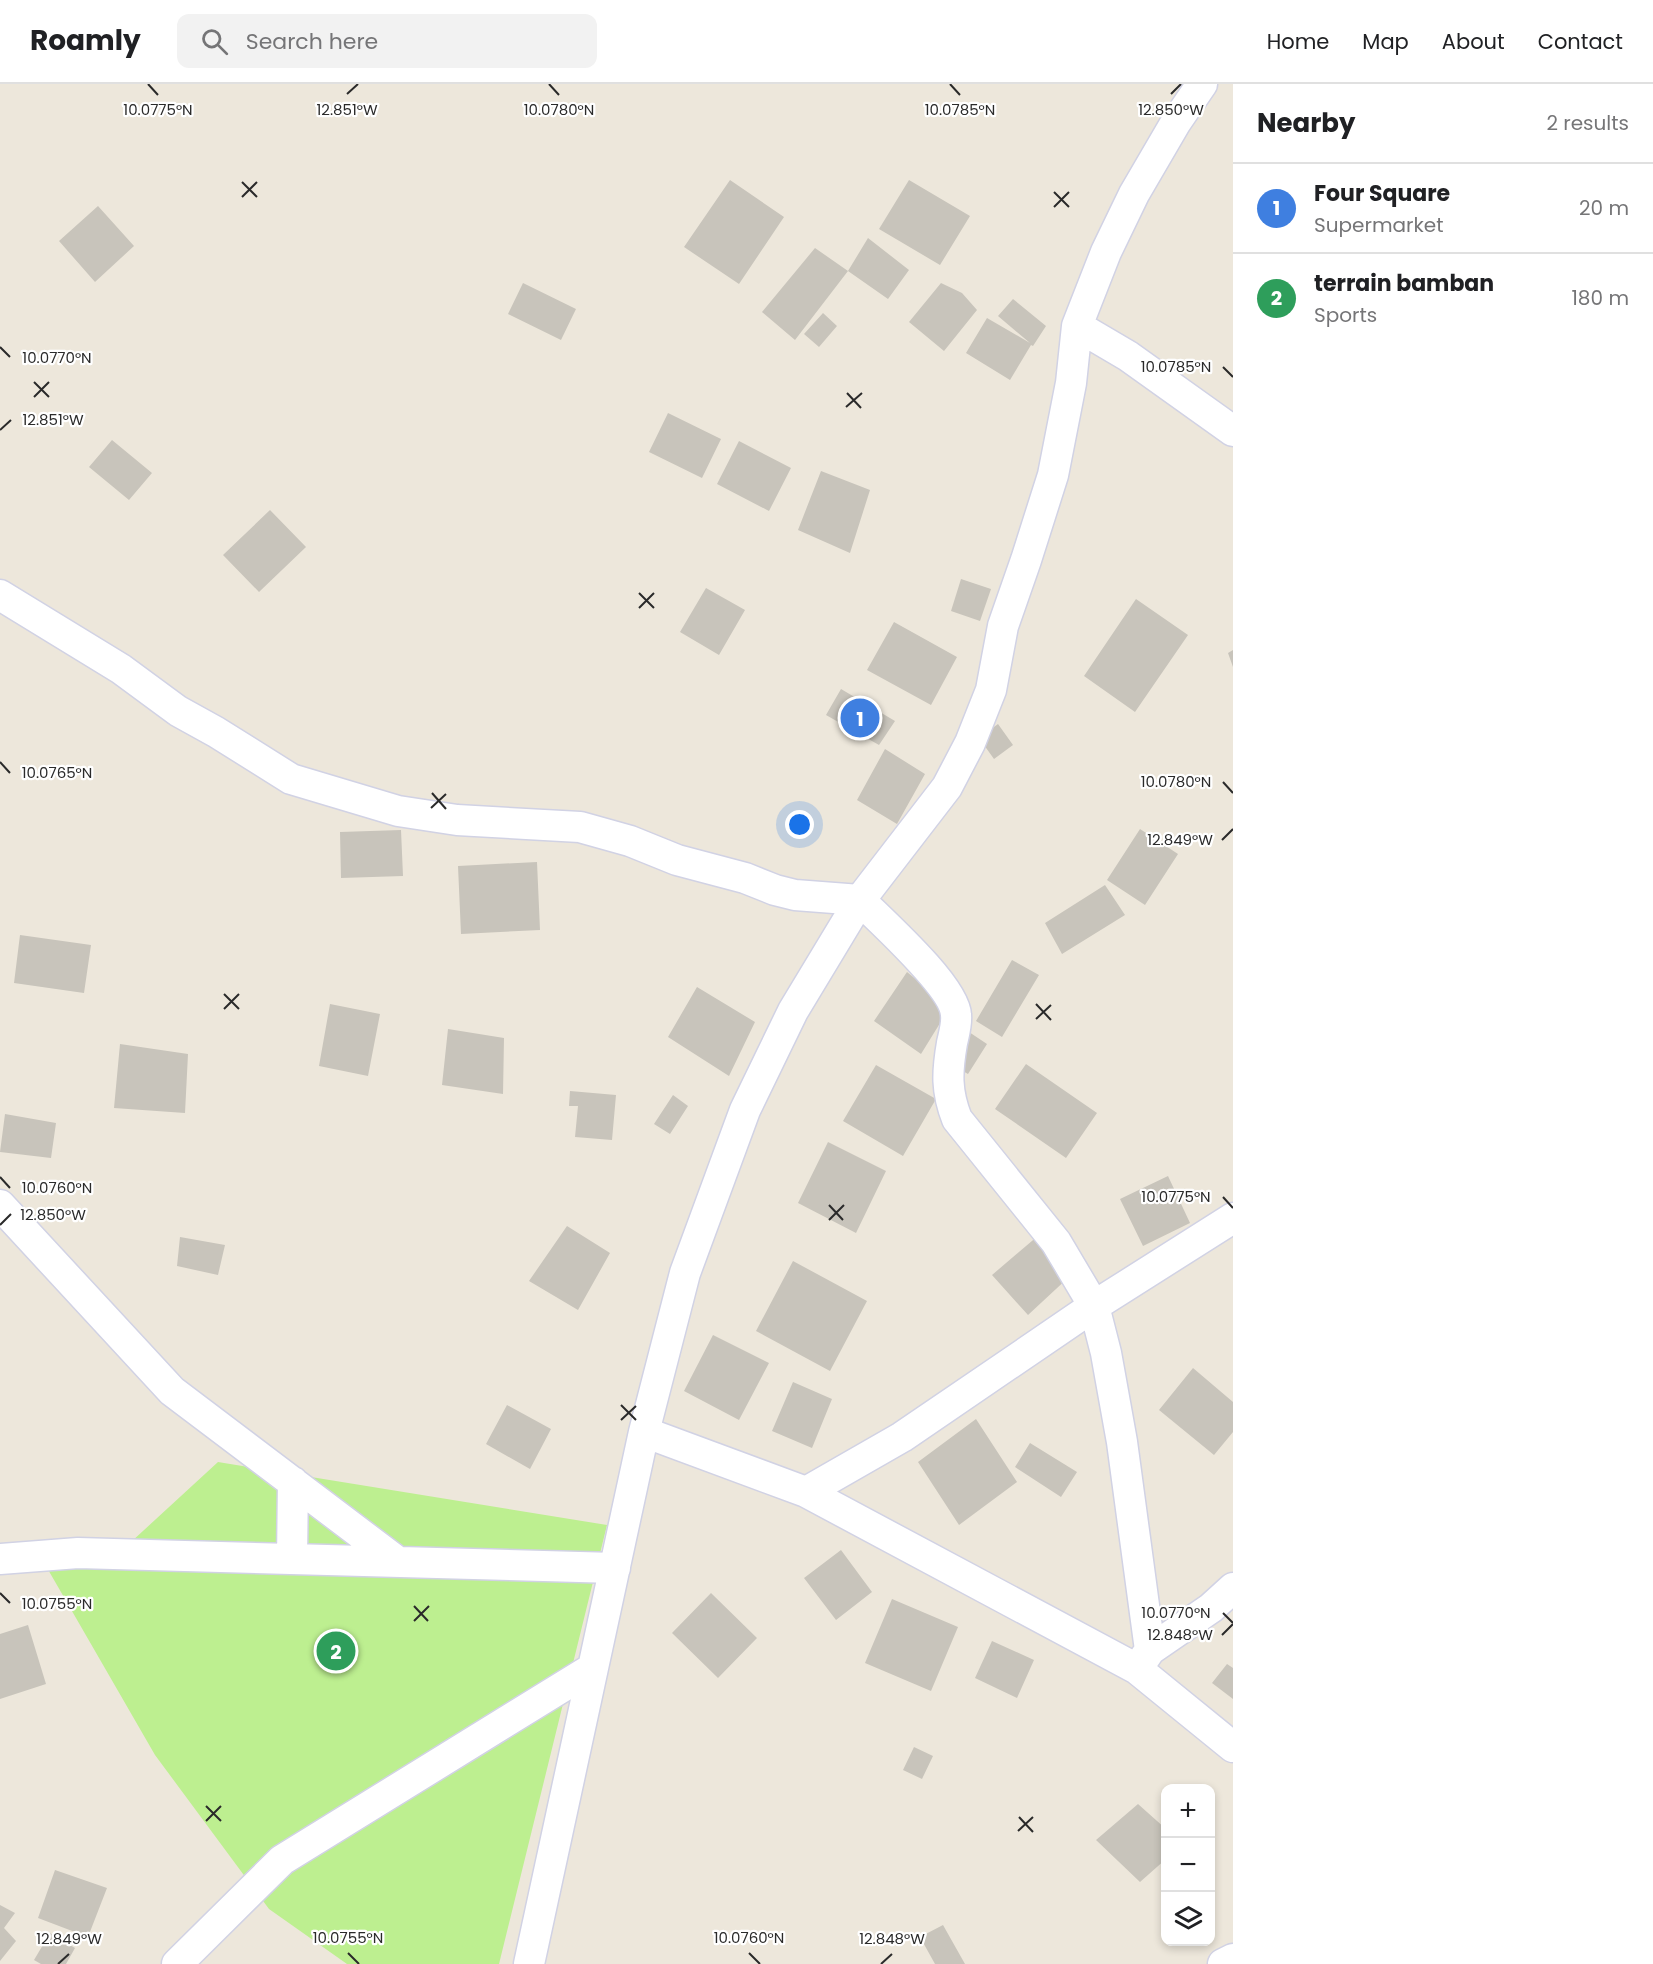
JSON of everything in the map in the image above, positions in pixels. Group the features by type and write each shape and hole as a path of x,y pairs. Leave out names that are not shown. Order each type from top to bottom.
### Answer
{"street":[{"path":"529,1964 644,1432 684,1273 745,1110 793,1011 860,900 947,787 970,742 991,690 1003,626 1053,475 1071,384 1077,326 1106,252 1134,194 1176,122 1202,84"},
{"path":"1077,326 1128,356 1233,431"},
{"path":"0,595 121,669 178,711 291,779 398,812 457,820 580,827 630,841 677,860 745,878 775,890 795,895 860,900 936,976 951,998 957,1017 948,1067 948,1087 950,1101 957,1119 1056,1242 1094,1306 1106,1353 1122,1442 1143,1660"},
{"path":"0,1205 172,1391 398,1562"},
{"path":"806,1492 902,1437 1094,1306 1233,1218"},
{"path":"644,1432 806,1492 1143,1660 1233,1747"},
{"path":"292,1559 293,1482"},
{"path":"0,1559 78,1553 615,1568"},
{"path":"1143,1660 1211,1608 1233,1588"},
{"path":"177,1964 282,1860 593,1668"},
{"path":"1223,1964 1233,1959"}],"green space":[{"path":"218,1462 607,1525 499,1964 347,1964 269,1909 155,1755 35,1547 131,1542"}],"building":[{"path":"730,180 784,217 739,284 684,247"},
{"path":"909,180 970,216 940,265 879,229"},
{"path":"98,206 134,246 95,282 59,241"},
{"path":"868,238 909,270 888,299 848,271"},
{"path":"815,248 848,271 795,340 762,312"},
{"path":"523,283 576,309 561,340 508,314"},
{"path":"941,283 962,293 977,310 944,351 909,322"},
{"path":"1013,299 1046,326 1033,346 1031,345 1010,380 966,353 987,318 1030,343 998,316"},
{"path":"823,313 837,326 819,347 804,334"},
{"path":"668,413 721,439 702,478 649,452"},
{"path":"112,440 152,473 129,500 89,467"},
{"path":"739,441 791,468 769,511 717,484"},
{"path":"821,471 870,490 850,553 798,530"},
{"path":"270,510 306,547 259,592 223,555"},
{"path":"961,579 991,589 980,621 951,611"},
{"path":"706,588 745,610 719,655 680,632"},
{"path":"1136,599 1188,635 1135,712 1084,676"},
{"path":"894,622 957,657 931,705 867,670"},
{"path":"1233,650 1233,667 1228,653"},
{"path":"841,689 895,721 879,745 826,715"},
{"path":"998,724 1013,745 994,759 979,738"},
{"path":"885,749 925,774 897,824 857,800"},
{"path":"1140,829 1178,854 1145,905 1107,880"},
{"path":"401,830 403,876 341,878 340,832"},
{"path":"537,862 540,930 461,934 458,866"},
{"path":"1105,885 1125,915 1062,954 1045,923"},
{"path":"20,935 91,945 84,993 14,983"},
{"path":"1012,960 1039,975 1002,1037 976,1021"},
{"path":"907,972 950,1007 921,1054 874,1021"},
{"path":"697,987 755,1022 729,1076 668,1037"},
{"path":"330,1004 380,1014 368,1076 319,1066"},
{"path":"448,1029 504,1038 503,1094 442,1085"},
{"path":"969,1032 987,1044 968,1074 949,1063"},
{"path":"120,1044 188,1054 185,1113 114,1108"},
{"path":"1026,1064 1097,1113 1066,1158 995,1109"},
{"path":"876,1065 936,1099 903,1156 843,1121"},
{"path":"570,1091 616,1095 612,1140 575,1137 578,1106 569,1106"},
{"path":"673,1095 688,1106 670,1134 654,1124"},
{"path":"5,1114 56,1123 51,1158 0,1152"},
{"path":"828,1142 886,1171 856,1233 798,1203"},
{"path":"1168,1176 1190,1223 1143,1246 1120,1199"},
{"path":"567,1226 610,1253 578,1310 529,1281"},
{"path":"1039,1235 1070,1276 1028,1315 992,1275"},
{"path":"180,1237 225,1245 218,1275 177,1266"},
{"path":"793,1261 867,1301 830,1371 756,1331"},
{"path":"713,1335 769,1363 739,1420 684,1391"},
{"path":"1193,1368 1233,1402 1233,1432 1214,1455 1159,1410"},
{"path":"793,1382 832,1399 812,1448 772,1431"},
{"path":"507,1405 551,1429 530,1469 486,1444"},
{"path":"976,1419 1017,1482 959,1525 918,1462"},
{"path":"1030,1443 1077,1472 1061,1497 1015,1467"},
{"path":"841,1550 872,1592 836,1620 804,1578"},
{"path":"711,1593 757,1638 718,1678 672,1633"},
{"path":"892,1599 958,1627 931,1691 865,1663"},
{"path":"28,1625 46,1684 0,1699 0,1634"},
{"path":"992,1641 1034,1660 1017,1698 975,1678"},
{"path":"1227,1664 1233,1668 1233,1699 1212,1683"},
{"path":"914,1747 933,1756 922,1779 903,1770"},
{"path":"1138,1804 1161,1825 1161,1863 1140,1882 1096,1840"},
{"path":"55,1870 107,1888 88,1937 38,1918"},
{"path":"0,1905 15,1913 4,1928 16,1941 0,1961"},
{"path":"943,1925 965,1964 935,1964 920,1937"},
{"path":"50,1933 75,1948 66,1964 41,1964 34,1960"}],"place":[{"name":"Four Square","path":"860,718"},
{"name":"terrain bamban","path":"336,1651"}]}
